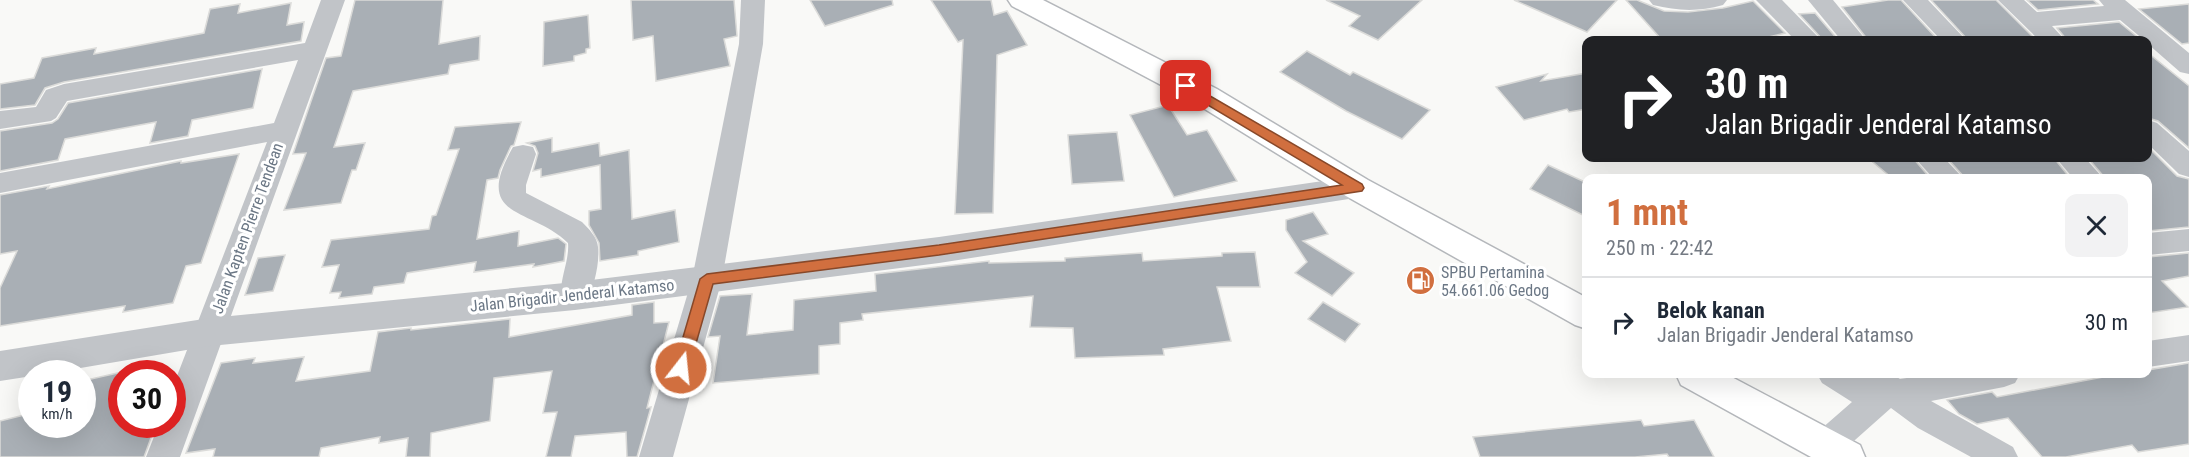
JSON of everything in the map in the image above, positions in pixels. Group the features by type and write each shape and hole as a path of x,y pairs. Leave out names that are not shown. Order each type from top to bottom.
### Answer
{"highway":[{"path":"1022,0 1206,96 1357,188 1582,312"},
{"path":"1702,378 1835,447"}],"street":[{"name":"Jalan Kapten Pierre Tendean","path":"163,457 333,0"},
{"path":"656,457 707,279 751,44 751,4 753,0"},
{"path":"1661,0 1677,4 1715,0"},
{"path":"1768,0 1805,36"},
{"path":"1820,0 1851,36"},
{"path":"1915,0 1950,36"},
{"path":"2010,0 2048,36"},
{"path":"2030,20 2118,6 2189,66"},
{"path":"0,120 42,115 47,112 55,96 64,93 314,49"},
{"path":"0,183 283,130"},
{"path":"2152,133 2189,167"},
{"path":"524,154 512,185 513,197 576,234 583,244 575,296"},
{"path":"1932,162 1945,174"},
{"path":"1956,162 1966,174"},
{"path":"2073,162 2085,174"},
{"name":"Jalan Brigadir Jenderal Katamso","path":"0,366 210,332 575,296 939,250 1357,188"},
{"path":"2152,242 2189,240"},
{"path":"2152,353 2189,348"},
{"path":"1841,378 1930,418 2001,457"},
{"path":"1835,447 1875,395 1979,378"}],"building":[{"path":"355,0 443,0 439,44 480,36 479,60 450,65 448,74 353,91 334,147 365,143 356,170 352,170 341,203 284,210 306,153 293,154 326,58 341,56"},
{"path":"631,0 734,0 737,36 724,39 730,66 656,81 653,36 633,40"},
{"path":"810,0 892,0 893,5 825,26"},
{"path":"931,0 991,0 994,15 1007,11 1027,45 997,55 993,213 955,214 963,40 958,42"},
{"path":"1326,0 1422,0 1378,40 1349,26 1360,16"},
{"path":"1514,0 1617,0 1587,32"},
{"path":"1626,0 1637,0 1664,11 1688,12 1723,8 1753,1 1785,33 1773,36 1658,36"},
{"path":"1901,0 1934,36 1865,36 1842,7"},
{"path":"1931,0 1996,0 2032,36 1964,36"},
{"path":"2027,0 2093,0 2098,4 2038,10"},
{"path":"291,3 287,25 304,22 301,41 64,82 45,88 35,105 0,109 0,84 34,78 42,58 96,48 94,54 204,33 210,9 240,4 238,13"},
{"path":"2189,4 2189,43 2182,44 2139,9"},
{"path":"1815,13 1835,36 1819,36 1799,14"},
{"path":"588,15 590,48 586,49 586,53 574,56 574,61 543,66 544,22"},
{"path":"2119,22 2136,36 2064,36 2057,28"},
{"path":"1307,51 1350,75 1353,72 1430,110 1402,139 1346,111 1280,72"},
{"path":"2152,56 2189,86 2189,148 2158,121 2152,119"},
{"path":"262,69 253,108 192,120 188,136 150,143 156,122 65,139 58,160 0,171 0,131 52,123 58,119 68,103"},
{"path":"1547,74 1541,81 1582,74 1582,110 1569,112 1567,109 1524,120 1496,87"},
{"path":"1168,105 1187,135 1207,130 1237,181 1174,197 1130,115"},
{"path":"521,122 514,145 511,146 498,178 487,180 477,239 519,231 518,246 558,238 566,244 564,261 533,267 534,264 474,272 476,262 407,273 404,283 374,287 372,294 339,298 341,292 330,293 339,265 322,267 331,240 429,229 459,149 448,150 455,127"},
{"path":"1117,132 1124,181 1072,184 1068,135"},
{"path":"552,138 552,152 599,143 600,156 629,150 632,219 675,210 679,242 638,251 638,255 600,261 599,243 589,225 589,211 601,209 600,165 541,177 541,169 533,171 538,153 535,146 527,143"},
{"path":"2152,151 2177,176 2189,179 2189,227 2152,231 2152,174 2102,174 2091,162 2152,162"},
{"path":"239,154 201,263 186,266 173,303 123,312 125,306 0,326 0,288 17,251 0,254 0,195 49,186 47,189 181,161 181,163"},
{"path":"1873,162 1916,162 1927,174 1887,174"},
{"path":"1951,162 2057,162 2067,174 1961,174"},
{"path":"1548,165 1582,181 1582,215 1530,189"},
{"path":"1313,212 1328,234 1303,241 1354,273 1332,296 1295,273 1307,262 1286,230 1286,220"},
{"path":"1255,252 1260,287 1217,287 1231,341 1163,349 1164,355 1075,358 1073,328 1030,327 1033,296 862,314 863,320 840,323 840,344 819,346 819,374 713,383 720,336 708,337 720,296 752,294 747,335 793,330 794,300 876,291 875,274 989,261 989,263 1065,261 1065,258 1142,253 1143,261"},
{"path":"2189,253 2189,276 2162,281 2188,307 2152,312 2152,257"},
{"path":"285,255 273,291 245,295 258,258"},
{"path":"654,302 654,323 669,322 647,408 651,407 637,457 627,457 626,432 575,436 571,457 546,457 557,412 543,413 552,371 494,378 490,421 431,433 430,457 406,457 408,438 379,443 380,437 321,448 319,457 213,457 215,449 186,453 221,363 255,358 253,363 304,357 296,381 370,371 378,332 510,319 509,337 632,315 632,305"},
{"path":"1323,302 1360,324 1345,342 1308,319"},
{"path":"2189,363 2189,444 2138,452 2132,445 2066,457 2042,457 2008,418 1977,424 1959,414 1947,400 1992,392 1997,397 2098,378 2152,378 2152,369"},
{"path":"108,375 108,438 151,438 144,457 0,457 0,421 18,416 18,438 96,438 96,378"},
{"path":"1641,420 1644,426 1694,420 1714,457 1669,457 1667,454 1635,457 1480,457 1473,437"}],"place":[{"name":"SPBU Pertamina 54.661.06 Gedog","path":"1420,281"}],"route":[{"path":"681,368 707,279 939,250 1357,188 1186,86"}]}
